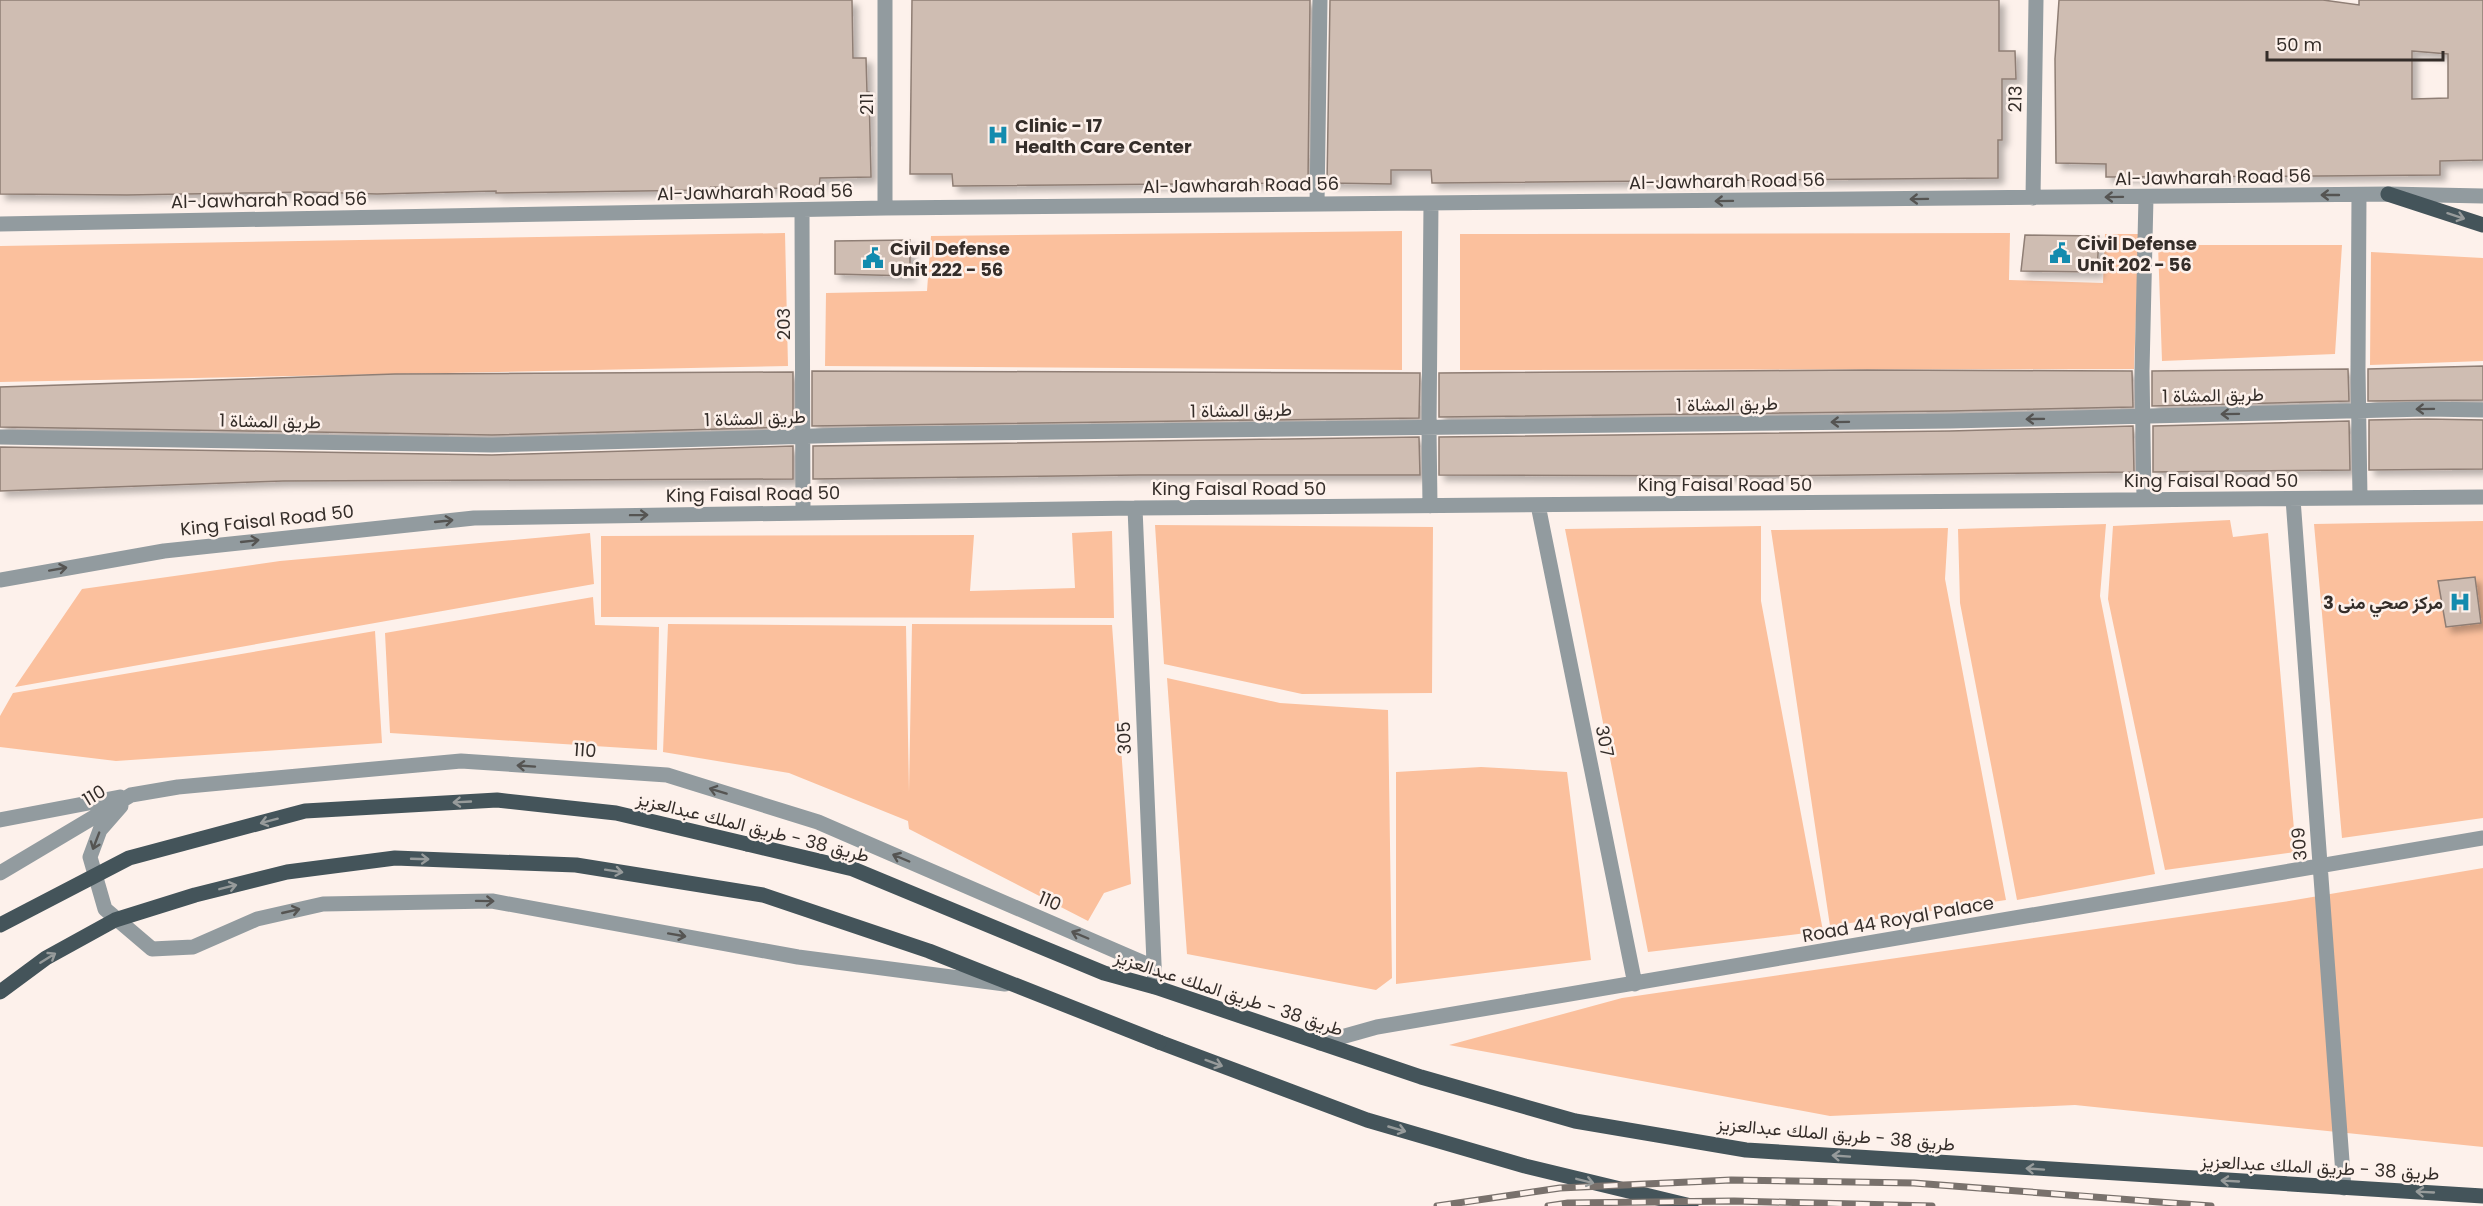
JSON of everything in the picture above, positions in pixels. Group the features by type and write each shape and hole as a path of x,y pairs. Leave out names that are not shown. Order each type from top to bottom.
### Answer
{"main road":[{"path":"2388,194 2483,225"},
{"name":"طريق 38 - طريق الملك عبدالعزيز","path":"0,925 129,858 305,812 497,800 616,813 853,869 1104,973 1155,987 1421,1077 1575,1121 1746,1150 2483,1196"},
{"path":"0,992 46,958 115,920 287,872 395,858 576,865 763,895 929,951 1159,1042 1367,1120 1525,1166 1691,1206"}],"street":[{"name":"211","path":"885,0 885,208"},
{"path":"1317,204 1320,0"},
{"name":"213","path":"2033,198 2036,0"},
{"name":"Al-Jawharah Road 56","path":"0,224 885,208 2388,194 2483,196"},
{"path":"2359,195 2360,498"},
{"path":"2144,500 2146,197"},
{"path":"1430,506 1431,203"},
{"name":"203","path":"802,211 803,513"},
{"name":"طريق المشاة 1","path":"0,437 492,445 802,436 2483,410"},
{"name":"King Faisal Road 50","path":"0,580 164,550 474,518 1135,508 2483,497"},
{"name":"309","path":"2293,499 2344,1188"},
{"name":"307","path":"1538,505 1635,984"},
{"name":"305","path":"1135,508 1155,987"},
{"name":"110","path":"0,873 131,795 178,786 461,761 667,775 818,822 1153,967"},
{"path":"0,820 131,795"},
{"path":"131,795 100,830 90,857 105,909 152,949 193,947 257,919 323,904 492,901 798,957 1014,985"},
{"name":"Road 44 Royal Palace","path":"1320,1043 1377,1027 2483,838"}],"shaded area":[{"path":"1402,231 1402,370 825,366 826,293 927,291 931,236"},
{"path":"785,233 788,366 0,382 0,246"},
{"path":"2010,233 2009,280 2103,283 2105,234 2139,234 2134,369 1460,370 1460,234"},
{"path":"2158,245 2342,245 2335,354 2162,361"},
{"path":"2371,252 2483,258 2483,361 2370,365"},
{"path":"2230,520 2233,537 2268,533 2296,852 2165,870 2108,599 2113,526"},
{"path":"2483,521 2483,818 2342,838 2314,524"},
{"path":"2106,524 2100,596 2155,874 2017,900 1960,603 1958,529"},
{"path":"1155,525 1433,527 1432,693 1302,694 1164,664"},
{"path":"1761,526 1761,601 1823,931 1648,952 1565,529"},
{"path":"1948,528 1945,579 2006,900 1830,926 1771,530"},
{"path":"1112,531 1114,618 601,617 601,536 974,535 970,591 1075,588 1072,533"},
{"path":"590,533 594,584 15,687 82,589 280,561"},
{"path":"593,597 595,625 659,627 657,750 390,733 385,633"},
{"path":"668,624 906,626 909,792 912,624 1112,625 1131,884 1104,893 1088,921 909,829 908,821 789,773 663,752"},
{"path":"375,631 382,743 116,761 0,747 0,716 13,693"},
{"path":"1167,678 1280,703 1388,710 1392,978 1376,990 1187,954"},
{"path":"1481,767 1567,772 1591,960 1396,984 1396,772"},
{"path":"2483,868 2483,1147 2075,1105 1830,1116 1449,1045 1622,998 2289,901"}],"building":[{"path":"0,0 852,0 853,58 866,58 871,177 820,178 819,189 711,187 711,190 496,193 496,191 377,194 308,192 127,195 0,194"},
{"path":"912,0 1310,0 1308,183 953,186 952,174 910,174"},
{"path":"1330,0 1999,0 1999,51 2015,51 2016,79 2002,79 2002,140 1998,140 1998,178 1432,183 1431,170 1391,170 1391,184 1327,183"},
{"path":"2059,0 2323,0 2359,5 2359,0 2483,0 2483,160 2440,161 2440,175 2106,177 2106,164 2056,163 2055,59","holes":["2412,51 2448,54 2448,98 2412,99"]},
{"name":"Civil Defense Unit 202 - 56","path":"2025,235 2099,236 2097,272 2021,271"},
{"name":"Civil Defense Unit 222 - 56","path":"910,240 910,276 835,274 835,241"},
{"path":"2483,366 2483,400 2368,401 2368,369"},
{"path":"2348,369 2349,401 2152,406 2152,371"},
{"path":"812,371 1420,373 1419,418 812,426"},
{"path":"2132,371 2133,407 1439,417 1439,373"},
{"path":"793,372 793,427 492,435 0,427 0,387 395,374"},
{"path":"2369,420 2483,420 2483,469 2369,470"},
{"path":"2349,421 2350,470 2153,472 2153,426"},
{"path":"2133,426 2134,472 1764,476 1439,475 1439,437 1950,431"},
{"path":"1419,437 1420,475 1139,475 813,479 813,446"},
{"path":"793,446 793,479 283,481 0,491 0,447 492,455"},
{"name":"مركز صحي منى 3","path":"2475,577 2481,623 2446,627 2438,581"}],"railway":[{"path":"1437,1206 1560,1188 1731,1180 1914,1183 2211,1206"},
{"path":"1548,1206 1568,1203 1734,1201 1932,1206"}],"place":[{"name":"Clinic - 17 Health Care Center","path":"998,135"},
{"name":"Civil Defense Unit 202 - 56","path":"2060,253"},
{"name":"Civil Defense Unit 222 - 56","path":"873,258"},
{"name":"مركز صحي منى 3","path":"2460,602"}]}
